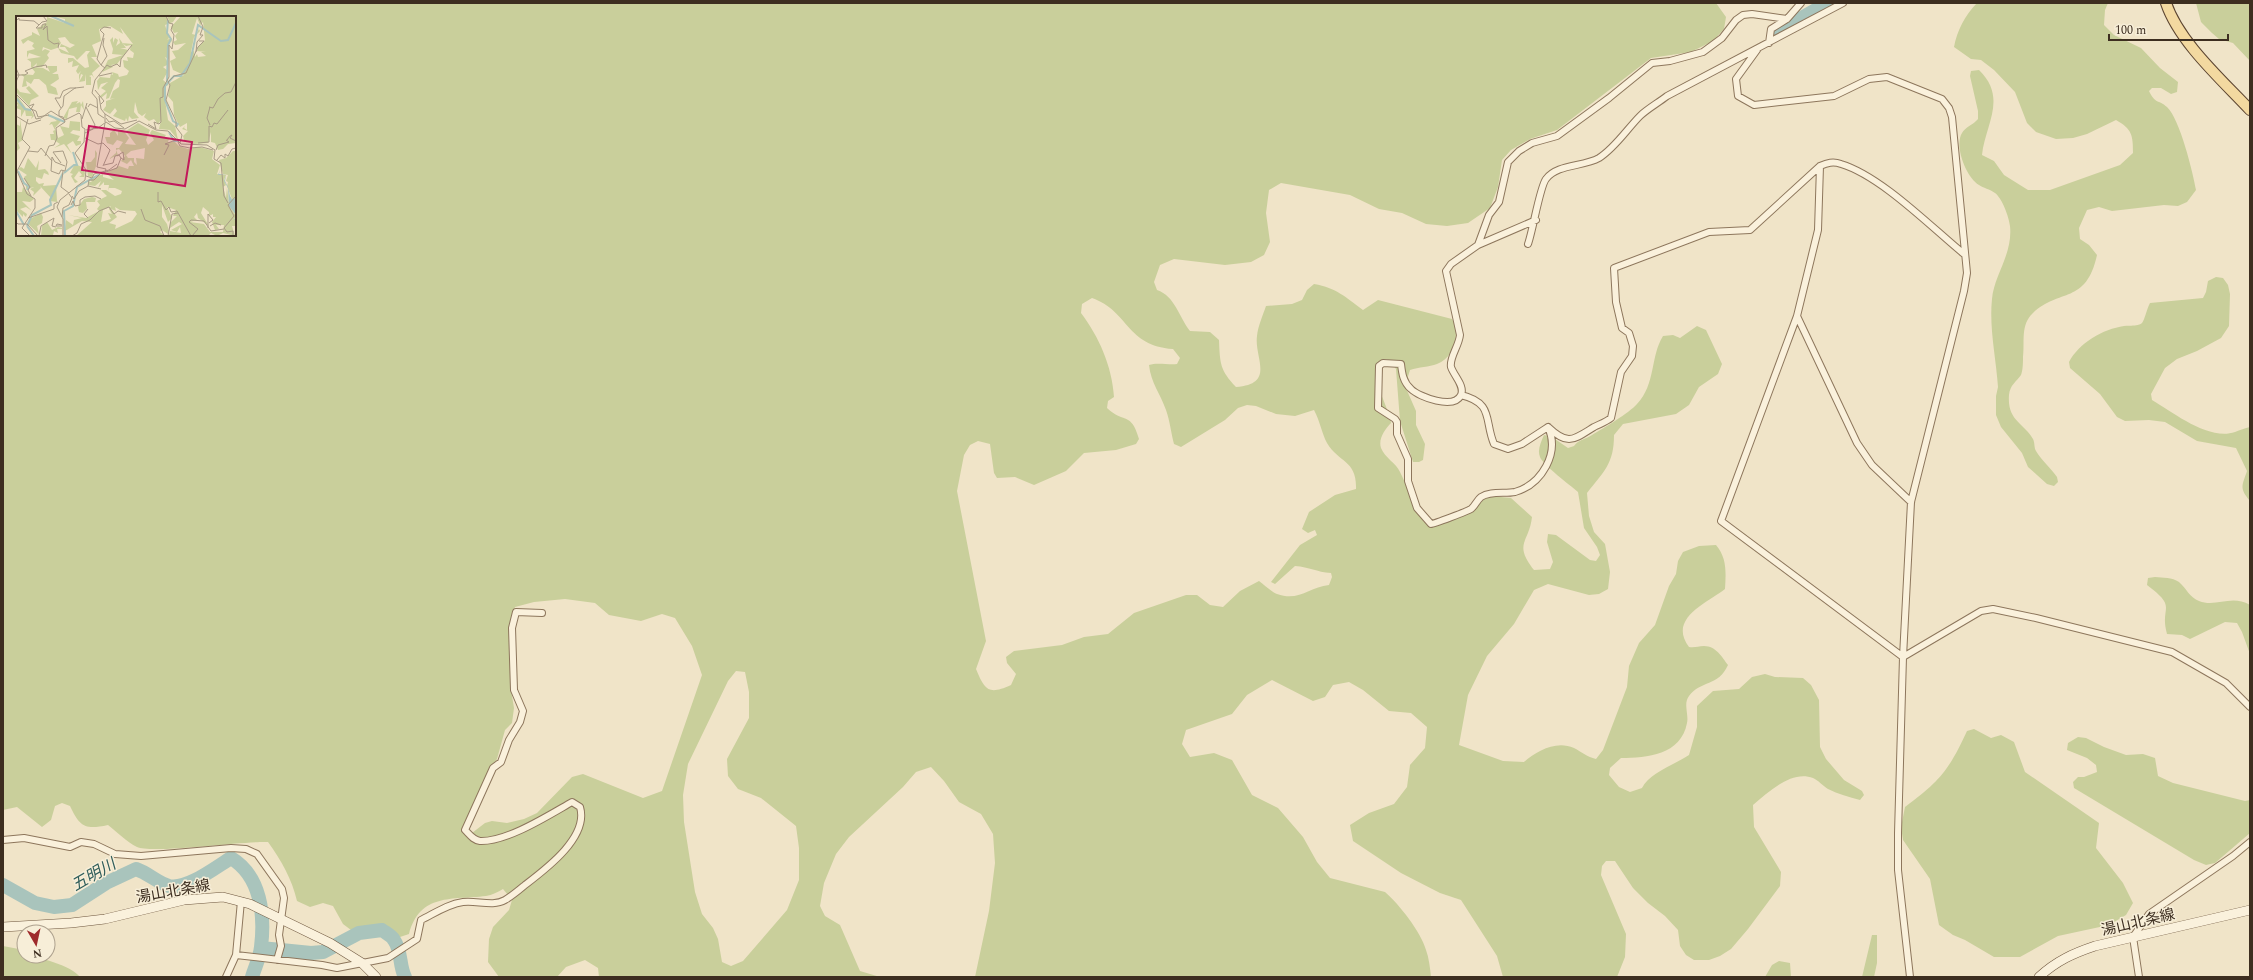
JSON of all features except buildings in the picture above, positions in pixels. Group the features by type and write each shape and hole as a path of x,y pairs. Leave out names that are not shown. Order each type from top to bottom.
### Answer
{"main road":[{"path":"2166,3 2173,19 2186,39 2250,110"},
{"name":"湯山北条線","path":"3,927 71,923 105,919 184,900 207,897 223,897 245,902 282,918 346,952 362,963 376,977"},
{"name":"湯山北条線","path":"2039,977 2051,966 2072,954 2133,937 2250,910"}],"street":[{"path":"1769,43 1771,29 1787,19 1801,3"},
{"path":"1528,244 1536,220 1542,187 1545,180 1555,171 1584,164 1600,157 1641,115 1667,96 1757,50 1843,3"},
{"path":"1478,245 1489,216 1499,202 1508,162 1519,151 1532,142 1557,136 1609,98 1652,62 1670,61 1704,52 1722,38 1736,20 1743,15 1752,14 1787,19"},
{"path":"1757,50 1736,80 1738,96 1754,105 1834,96 1869,79 1886,77 1942,99 1949,108 1952,117 1967,273 1964,291 1911,502 1903,657 1898,870 1910,977"},
{"path":"1548,427 1558,437 1566,440 1573,439 1584,435 1611,418 1621,372 1632,356 1633,346 1629,333 1622,328 1616,302 1614,268 1709,232 1750,230 1820,166 1830,162 1841,164 1874,179 1964,254"},
{"path":"1820,166 1818,230 1796,316 1721,522 1903,657"},
{"path":"1536,220 1478,245 1451,264 1446,271 1460,335 1460,344 1452,357 1451,366 1462,388 1461,395 1456,401 1449,403 1424,397 1412,390 1408,385 1402,375 1401,364 1383,363 1379,366 1378,408 1395,419 1397,422 1397,434 1406,452 1408,481 1417,508 1431,524 1436,524 1454,515 1468,511 1485,496 1514,492 1526,488 1550,462 1552,444 1548,427"},
{"path":"1796,316 1857,443 1872,465 1911,502"},
{"path":"1461,395 1482,404 1486,410 1494,444 1501,448 1508,449 1522,444 1548,427"},
{"path":"1903,657 1981,611 1993,609 2036,618 2172,652 2226,683 2250,707"},
{"path":"236,955 270,959 278,958 337,968 388,958 417,939 421,920 448,906 464,902 491,903 504,900 556,862 572,839 580,823 582,813 580,806 572,802 504,837 480,841 472,838 465,830 493,768 501,762 510,740 520,722 523,711 514,690 512,628 516,612 542,613"},
{"path":"3,840 24,838 70,847 81,842 94,844 115,854 142,856 231,848 246,849 257,854 282,889 284,898 282,918 278,935 281,946 278,958"},
{"path":"2139,977 2133,937 2149,914 2233,856 2250,842"},
{"path":"226,977 236,955 245,902"}],"green space":[{"path":"3,3 1716,3 1726,17 1724,29 1713,41 1691,52 1651,58 1557,130 1530,139 1511,150 1502,160 1498,187 1490,208 1468,223 1447,226 1426,224 1402,213 1379,209 1350,195 1281,183 1269,190 1266,213 1270,242 1264,255 1251,262 1225,265 1174,259 1160,265 1154,282 1157,290 1168,297 1172,302 1190,331 1210,332 1219,340 1222,366 1227,376 1236,387 1248,385 1256,381 1259,375 1260,361 1257,336 1259,324 1266,306 1292,304 1302,300 1307,290 1314,284 1335,291 1346,297 1363,310 1378,300 1452,319 1455,325 1456,338 1452,351 1443,361 1437,364 1410,370 1405,386 1416,411 1416,425 1425,444 1423,460 1413,462 1400,421 1396,369 1390,361 1386,359 1378,363 1376,375 1377,383 1391,423 1384,431 1380,445 1385,455 1398,469 1424,522 1439,523 1479,500 1491,496 1511,498 1532,517 1523,548 1524,554 1534,570 1550,569 1553,562 1547,542 1548,534 1556,535 1590,560 1596,561 1600,555 1597,547 1584,528 1578,492 1551,470 1540,457 1539,449 1544,435 1552,437 1568,448 1574,446 1578,442 1616,420 1633,408 1643,396 1650,379 1659,344 1663,336 1673,335 1680,338 1697,326 1706,330 1722,364 1718,374 1699,387 1689,405 1676,414 1623,424 1614,435 1614,445 1607,467 1587,493 1589,516 1594,532 1605,544 1610,572 1608,589 1599,594 1589,595 1548,584 1534,590 1514,624 1487,656 1468,695 1459,745 1503,761 1524,762 1547,748 1560,745 1574,748 1587,756 1596,759 1603,750 1627,687 1629,666 1639,643 1655,625 1669,586 1676,574 1678,561 1683,552 1699,546 1716,545 1724,560 1725,589 1693,612 1687,619 1683,628 1684,637 1689,647 1708,646 1721,655 1728,665 1719,677 1694,691 1687,699 1687,723 1684,734 1678,742 1662,752 1652,755 1621,758 1610,768 1609,775 1619,787 1630,792 1642,788 1650,778 1689,755 1697,727 1697,706 1713,691 1739,689 1752,677 1765,674 1775,677 1803,678 1811,685 1819,700 1820,747 1826,759 1844,780 1862,791 1864,795 1860,800 1844,795 1826,788 1813,778 1805,776 1797,777 1781,784 1753,805 1754,827 1781,872 1780,886 1731,949 1720,956 1709,960 1694,960 1686,955 1680,946 1678,930 1665,916 1648,903 1633,888 1615,861 1606,861 1602,866 1601,875 1626,934 1625,957 1617,977 1503,977 1497,956 1461,900 1440,893 1401,873 1353,841 1350,825 1369,813 1394,804 1407,787 1410,765 1425,748 1427,727 1411,713 1389,711 1363,690 1349,682 1333,685 1325,697 1313,701 1272,680 1247,695 1232,714 1186,730 1182,744 1190,757 1214,753 1232,760 1252,795 1278,808 1303,837 1317,862 1330,878 1385,892 1391,897 1409,919 1423,943 1427,953 1431,977 975,977 989,911 995,863 993,834 981,814 959,802 944,781 931,767 916,772 903,787 849,837 836,854 824,883 820,906 825,916 840,925 860,971 880,977 599,977 598,968 585,960 566,967 557,977 499,977 488,962 489,939 493,927 509,910 512,900 503,889 488,896 450,899 429,905 421,911 414,921 409,934 400,937 387,929 371,925 351,930 343,924 333,906 323,903 310,907 297,901 286,870 268,842 146,849 133,845 108,825 89,827 80,823 70,806 62,803 55,806 51,820 42,827 17,807 3,810","holes":["1092,298 1114,311 1136,335 1146,342 1173,349 1180,358 1177,364 1149,365 1154,383 1164,404 1174,444 1181,447 1225,420 1238,408 1247,405 1256,406 1276,414 1295,416 1314,410 1327,443 1354,472 1356,489 1335,495 1309,512 1302,529 1308,533 1315,530 1317,535 1300,545 1271,582 1275,584 1295,566 1331,573 1332,577 1329,585 1298,595 1285,596 1275,593 1259,581 1240,591 1223,607 1210,605 1197,595 1186,595 1134,613 1108,634 1084,637 1062,645 1014,651 1006,657 1007,663 1016,674 1011,685 998,690 989,689 982,682 976,669 986,641 957,491 964,455 970,445 978,441 990,444 994,473 997,478 1015,477 1034,485 1066,471 1084,453 1116,450 1136,444 1139,439 1136,430 1130,421 1118,416 1107,408 1108,401 1114,397 1111,374 1104,352 1088,322 1081,313 1082,304","565,599 595,603 609,615 641,621 662,614 675,618 692,646 702,675 662,791 643,798 583,774 572,777 537,813 524,819 507,823 492,821 485,823 472,833 466,834 491,768 497,759 505,730 512,723 514,708 511,690 509,627 515,607 534,602","736,671 745,672 749,692 749,718 727,759 728,776 738,789 761,798 796,826 799,848 799,880 787,910 743,961 731,966 722,962 718,939 713,928 702,914 695,892 684,822 683,795 688,764 728,681"]},
{"path":"1977,3 2108,3 2105,10 2104,25 2114,35 2141,48 2160,68 2178,82 2177,92 2171,94 2161,88 2152,88 2149,91 2155,100 2167,107 2177,123 2196,190 2187,202 2178,206 2164,205 2112,211 2099,207 2087,210 2079,228 2080,239 2089,245 2097,255 2092,271 2086,282 2079,289 2043,305 2033,313 2026,323 2022,371 2021,375 2011,389 2009,404 2013,416 2033,439 2035,450 2057,477 2058,482 2054,486 2047,484 2028,467 2022,453 2001,427 1996,415 1996,396 1998,387 1991,310 1993,290 2009,246 2010,226 2007,213 1998,195 1974,181 1966,168 1960,153 1959,145 1962,133 1978,119 1978,111 1970,76 1971,71 1979,70 1988,80 1992,91 1992,112 1982,155 1994,161 2004,175 2028,190 2050,190 2120,165 2133,153 2133,142 2130,133 2125,126 2116,120 2087,134 2073,138 2056,139 2036,132 2027,123 2015,92 1994,70 1981,60 1971,59 1954,47 1962,24"},
{"path":"2196,3 2250,3 2250,61 2233,43 2219,39 2201,22"},
{"path":"2216,277 2223,278 2228,285 2230,294 2229,326 2221,338 2197,351 2177,359 2165,368 2151,394 2152,400 2181,418 2214,433 2225,434 2250,427 2250,501 2244,493 2242,487 2247,471 2236,448 2197,441 2165,422 2149,420 2125,421 2117,417 2100,394 2070,368 2069,362 2073,355 2092,338 2108,330 2142,323 2150,303 2203,298 2208,281"},
{"path":"2155,577 2176,580 2182,584 2193,598 2205,603 2236,601 2250,605 2250,654 2237,623 2225,622 2190,639 2182,635 2167,634 2165,625 2165,603 2157,593 2147,585 2148,578"},
{"path":"1974,729 1991,738 2001,735 2014,742 2025,772 2099,823 2096,848 2123,883 2133,903 2126,915 2109,925 2058,936 2020,957 1994,957 1965,940 1953,935 1939,925 1930,879 1903,840 1901,827 1905,807 1935,782 1955,756 1967,731"},
{"path":"2078,737 2086,738 2104,747 2126,755 2143,754 2155,758 2158,776 2173,783 2245,801 2250,800 2250,833 2215,863 2206,865 2194,860 2074,788 2073,782 2078,777 2084,777 2097,772 2096,765 2087,758 2067,750 2068,743"},
{"path":"1872,935 1877,935 1877,963 1874,977 1862,977"},
{"path":"3,946 16,948 16,964 56,963 70,969 80,977 3,977"},
{"path":"1779,961 1790,963 1791,977 1765,977 1772,965"}],"waterway":[{"path":"1775,33 1828,3"},
{"name":"五明川","path":"3,885 35,903 54,907 72,905 106,883 136,869 165,885 176,886 184,885 201,877 231,858 249,875 259,897 262,922 261,947 259,958 252,977"},
{"path":"261,948 311,953 323,952 359,933 382,930 392,937 397,944 405,977"}]}
